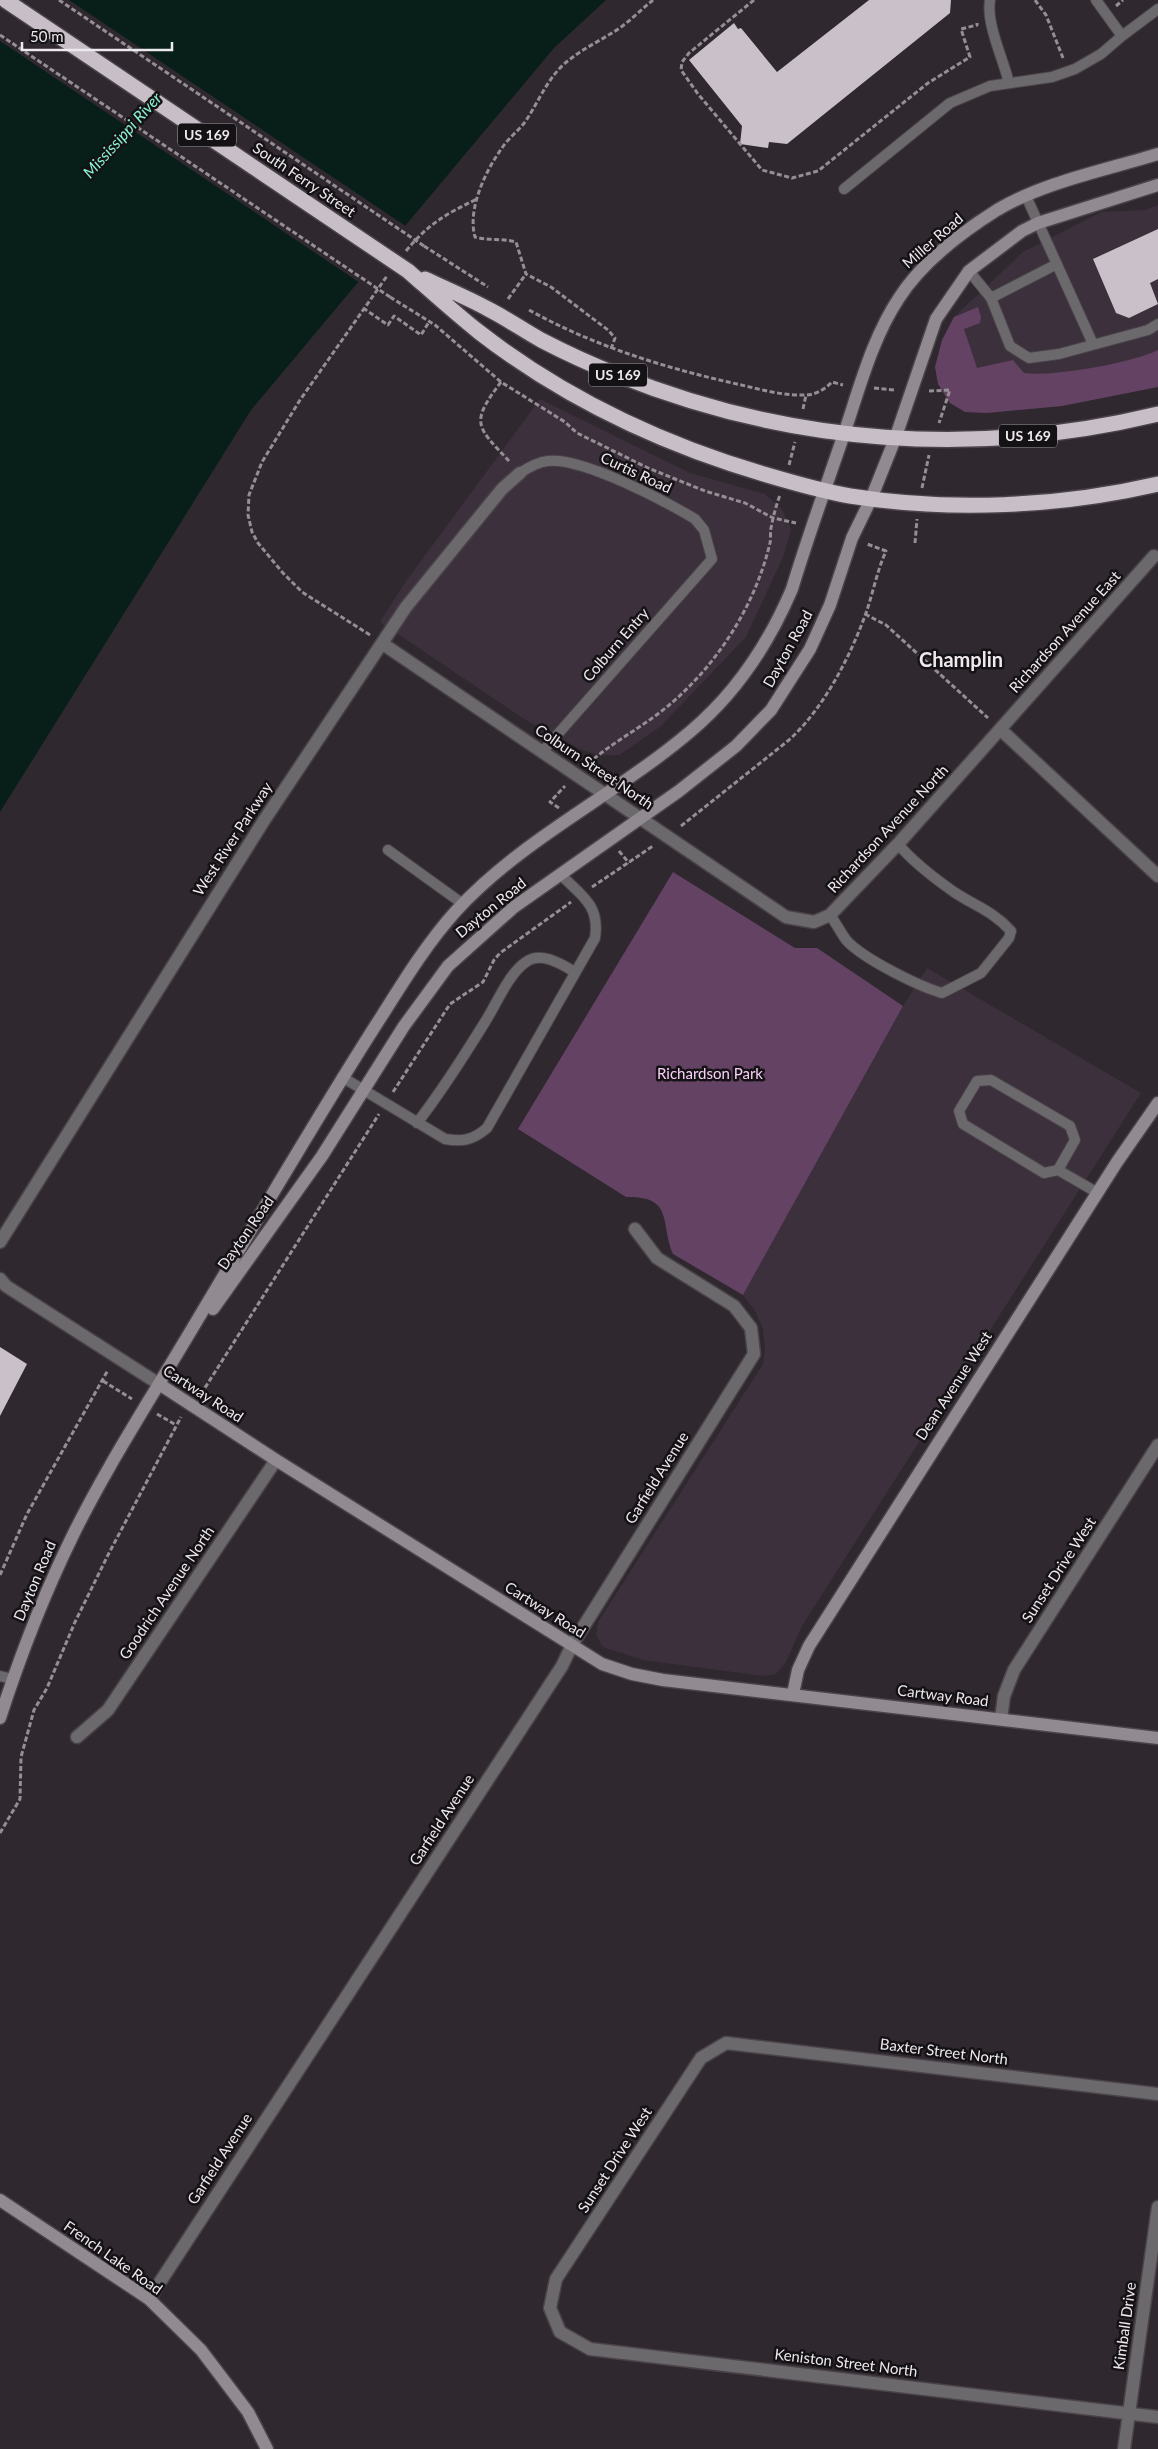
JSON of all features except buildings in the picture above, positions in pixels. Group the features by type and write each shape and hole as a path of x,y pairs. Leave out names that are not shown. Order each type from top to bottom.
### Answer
{"highway":[{"name":"South Ferry Street","path":"5,0 408,271"},
{"name":"US 169","path":"408,271 489,309 542,341 618,375 692,401 798,427 844,434 932,441 1012,438 1093,428 1158,414"},
{"name":"US 169","path":"408,271 479,333 586,401 680,445 725,462 785,480 871,499 972,505 1021,503 1094,496 1158,484"}],"street":[{"name":"Miller Road","path":"824,490 879,337 899,298 913,279 962,235 998,210 1026,196 1158,154"},
{"path":"871,499 895,439 936,319 969,271 1022,231 1038,223 1158,186"},
{"name":"West River Parkway","path":"0,1242 262,822 383,644 406,606 502,489 520,473"},
{"name":"Dayton Road","path":"0,1718 30,1634 72,1537 145,1407 342,1078 429,945 462,904 480,886 539,840 657,759 694,729 739,680 757,657 780,618 792,589 824,490"},
{"name":"Dayton Road","path":"159,1384 322,1156 361,1091 425,994 448,966 507,913 642,819 755,729 775,704 810,649 830,605 852,538 871,499"},
{"name":"Richardson Avenue East","path":"1000,729 1154,556"},
{"name":"Colburn Street North","path":"383,644 786,917"},
{"path":"1000,729 1158,876"},
{"name":"Richardson Avenue North","path":"786,917 814,922 830,915 898,844 1000,729"},
{"name":"Dean Avenue West","path":"793,1694 798,1670 809,1646 1116,1162 1158,1103"},
{"name":"Garfield Avenue","path":"149,2299 562,1666 572,1645 754,1354 751,1328 734,1306 657,1258 635,1229"},
{"name":"Cartway Road","path":"0,1279 6,1286 276,1460 602,1664 632,1674 1158,1738"},
{"name":"Sunset Drive West","path":"1001,1719 1004,1696 1014,1670 1158,1444"},
{"name":"Goodrich Avenue North","path":"77,1737 108,1710 276,1460"},
{"name":"Sunset Drive West","path":"550,2308 556,2279 701,2058 726,2043"},
{"name":"Baxter Street North","path":"726,2043 1158,2094"},
{"name":"French Lake Road","path":"0,2200 149,2299 202,2350 248,2412 268,2449"},
{"name":"Kimball Drive","path":"1124,2449 1158,2207"},
{"name":"Keniston Street North","path":"550,2308 560,2332 590,2349 1158,2416"}],"lane":[{"path":"990,0 989,9 994,34 1009,83"},
{"path":"1096,0 1122,36"},
{"path":"844,189 950,103 990,86 1052,78 1069,71 1100,54 1158,10"},
{"path":"1026,196 1093,344"},
{"path":"991,298 1057,264"},
{"path":"969,271 991,298 1010,346 1029,358 1059,354 1148,330 1158,324"},
{"name":"Curtis Road","path":"520,473 532,465 548,461 582,464 695,519 704,530 712,559"},
{"name":"Colburn Entry","path":"542,752 712,559"},
{"path":"830,915 841,928 847,940 875,961 924,988 942,993 981,973 1009,938 1011,931 999,917 955,892 911,859 898,844"},
{"path":"388,850 462,904"},
{"path":"342,1078 361,1091 445,1139 459,1141 475,1138 487,1128 595,938 597,922 592,906 561,875"},
{"path":"417,1123 476,1036 510,980 526,962 536,958 553,960 575,972"},
{"path":"1058,1170 1075,1140 1070,1126 991,1080 977,1081 959,1112 963,1124 1044,1173 1058,1170 1098,1193"},
{"path":"0,1676 13,1679"}],"path":[{"path":"59,0 463,273 493,290"},
{"path":"611,348 615,338 608,330 551,288 526,274 516,242 506,239 487,240 475,237 472,228 477,199 487,172 503,146 518,132 546,86 568,60 621,27 653,0"},
{"path":"754,0 689,53 682,62 681,70 704,101 762,170 792,178 818,170 928,83 970,57 961,29 977,25 976,15"},
{"path":"1035,0 1046,15 1069,71"},
{"path":"0,35 429,322 502,382 565,422 578,433 615,453 705,491 745,503 773,518 811,526"},
{"path":"405,253 423,231 437,220 477,199"},
{"path":"383,644 302,592 258,543 252,532 248,515 249,495 262,462 300,400 363,307 393,268"},
{"path":"508,299 526,274"},
{"path":"501,294 517,304"},
{"path":"363,307 388,325 394,316 421,335 429,322"},
{"path":"525,308 550,322 611,348 709,378 780,393 806,396 826,388 832,382"},
{"path":"502,382 482,410 480,420 482,432 520,473"},
{"path":"550,802 595,757 669,705 696,680 735,628 760,574 806,396"},
{"path":"688,820 798,732 840,668 865,614 886,551 852,538"},
{"path":"865,614 886,625 1000,729"},
{"path":"0,1574 27,1514 103,1381 115,1356"},
{"path":"103,1381 145,1407"},
{"path":"0,1832 20,1799 20,1757 34,1710 55,1672 75,1622 109,1553 180,1418"}],"shaded area":[{"path":"1158,205 1158,387 1062,406 987,413 965,412 950,403 938,384 935,367 942,340 954,317 1023,252 1101,212 1145,210"},
{"path":"540,399 690,473 765,494 782,509 791,529 784,555 746,637 660,727 619,755 598,755 580,749 524,719 380,622 404,584"},
{"path":"927,968 1141,1093 802,1626 786,1662 776,1674 763,1676 643,1660 603,1647 596,1635 598,1622 763,1364 765,1350 763,1329 755,1311 743,1295 903,1006"}],"green space":[{"path":"978,307 981,317 980,323 964,329 977,368 1013,360 1024,373 1053,373 1112,364 1158,350 1158,387 1062,406 987,413 965,412 950,403 938,384 935,367 942,340 954,317"},
{"name":"Richardson Park","path":"673,872 795,948 817,948 903,1006 743,1295 673,1254 663,1213 659,1206 652,1201 641,1198 626,1197 518,1129"}],"water":[{"name":"Mississippi River","path":"0,0 606,0 554,48 251,410 0,812"}],"pier":[{"path":"0,0 69,0 407,227 360,283 0,41"}],"district":[{"name":"Champlin","path":"961,660"}]}
